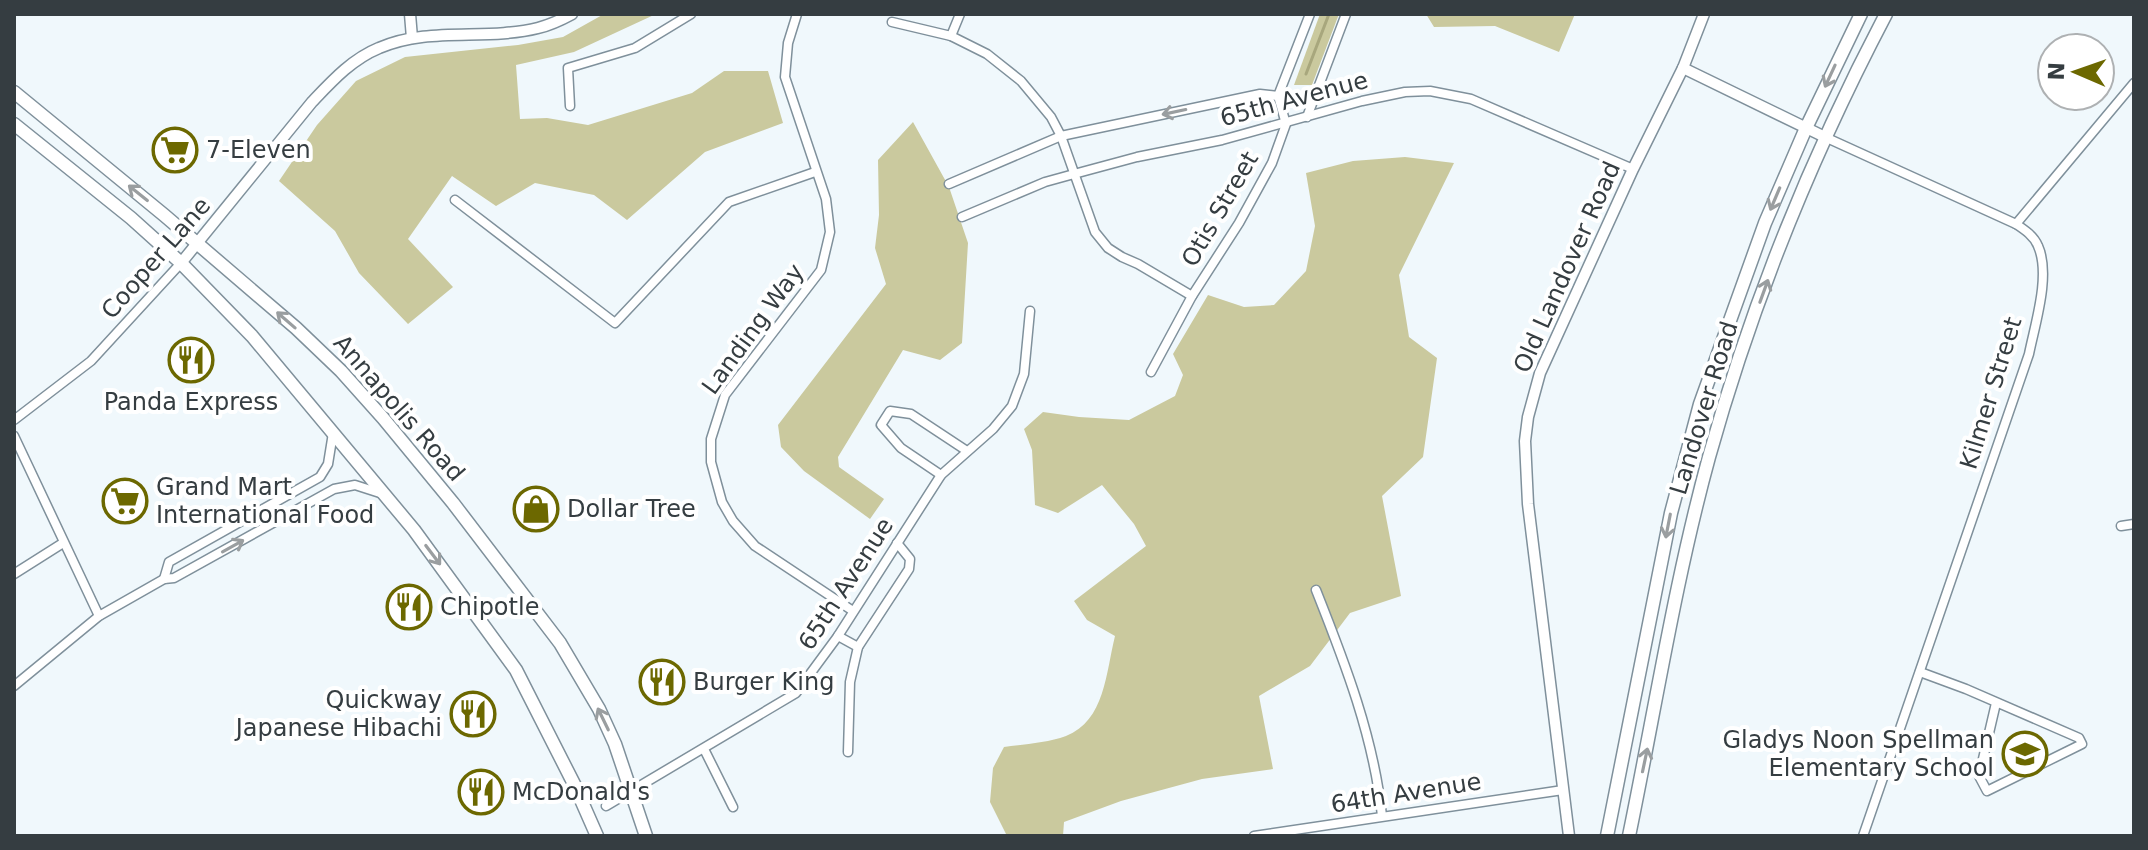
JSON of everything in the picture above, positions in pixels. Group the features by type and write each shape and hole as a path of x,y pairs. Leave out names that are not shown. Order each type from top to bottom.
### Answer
{"main road":[{"name":"Landover Road","path":"1607,836 1683,464 1733,308 1765,223 1861,14"},
{"name":"Landover Road","path":"1629,836 1692,525 1710,456 1765,287 1827,138 1886,14"},
{"name":"Annapolis Road","path":"14,92 164,215 341,371 453,503 567,653 599,709 632,791 646,836"},
{"path":"14,124 131,218 181,263 252,336 414,530 516,670 571,776 597,836"}],"street":[{"path":"410,14 412,38"},
{"name":"Cooper Lane","path":"14,420 91,361 197,245 332,81 363,56 380,47 412,38 536,29 572,14"},
{"path":"570,106 568,68 635,48 691,14"},
{"name":"Landing Way","path":"797,14 788,43 785,77 826,199 830,232 821,270 725,395 711,439 711,462 722,502 733,521 755,546 853,611"},
{"path":"951,36 960,14"},
{"path":"1286,124 1278,96 1310,14"},
{"path":"1307,117 1346,14"},
{"name":"Old Landover Road","path":"1569,836 1531,539 1525,441 1533,392 1633,169 1683,68 1704,14"},
{"path":"892,22 951,36 987,54 1021,81 1051,117 1061,136 1095,232 1108,248 1192,296"},
{"name":"Kilmer Street","path":"1683,68 2016,224 2030,233 2039,247 2041,297 2029,354 1863,836"},
{"path":"2016,224 2134,83"},
{"name":"65th Avenue","path":"962,217 1045,182 1074,174 1286,124 1382,96 1430,91 1453,94 1490,106 1633,169"},
{"name":"65th Avenue","path":"949,184 1061,136 1260,94 1278,96"},
{"name":"Otis Street","path":"1151,372 1192,296 1239,223 1272,163 1286,124"},
{"path":"455,200 615,323 729,202 815,172"},
{"name":"65th Avenue","path":"606,806 796,693 838,636 941,475 993,429 1012,406 1024,374 1030,311"},
{"path":"941,475 901,448 881,425 890,411 911,414 967,451"},
{"path":"164,579 169,562 320,477 328,464 333,433"},
{"path":"14,436 99,616"},
{"path":"14,686 99,616 334,489 355,485 384,495"},
{"path":"2121,526 2134,524"},
{"path":"14,574 63,543"},
{"path":"848,752 850,682 858,647 909,569 910,559 897,543"},
{"path":"1316,590 1368,738 1382,816"},
{"path":"838,636 858,647"},
{"path":"1920,672 1996,703 2079,738 2082,744 1987,791 1979,776 1996,703"},
{"path":"704,749 733,807"},
{"name":"64th Avenue","path":"1254,836 1563,790"}],"green space":[{"path":"604,14 656,14 574,52 516,65 520,119 547,118 588,125 692,93 724,71 768,71 783,123 705,152 627,220 594,195 535,183 496,206 452,176 408,239 453,287 408,324 359,273 335,231 279,181 317,125 356,81 405,57 563,37"},
{"path":"1320,14 1339,14 1312,85 1294,85"},
{"path":"1426,14 1575,14 1559,52 1495,26 1434,27"},
{"path":"913,122 949,187 968,243 962,343 940,360 903,350 838,457 839,467 884,499 870,519 804,471 781,447 778,425 886,284 875,248 879,215 878,160"},
{"path":"1405,157 1454,163 1399,275 1409,337 1437,358 1423,457 1382,496 1401,596 1350,613 1310,666 1259,696 1273,769 1202,779 1121,801 1064,822 1063,836 1007,836 990,802 993,768 1004,747 1066,736 1089,719 1102,694 1115,636 1087,620 1074,601 1146,546 1134,524 1102,485 1058,513 1035,505 1032,450 1024,429 1043,412 1129,420 1175,396 1183,375 1173,354 1208,295 1244,307 1274,305 1306,271 1315,226 1306,173 1353,161"}],"waterway":[{"path":"1306,74 1329,14"}],"place":[{"name":"7-Eleven","path":"175,150"},
{"name":"Panda Express","path":"191,360"},
{"name":"Grand Mart International Food","path":"125,501"},
{"name":"Dollar Tree","path":"536,509"},
{"name":"Chipotle","path":"409,607"},
{"name":"Burger King","path":"662,682"},
{"name":"Quickway Japanese Hibachi","path":"473,714"},
{"name":"Gladys Noon Spellman Elementary School","path":"2025,754"},
{"name":"McDonald's","path":"481,792"}]}
